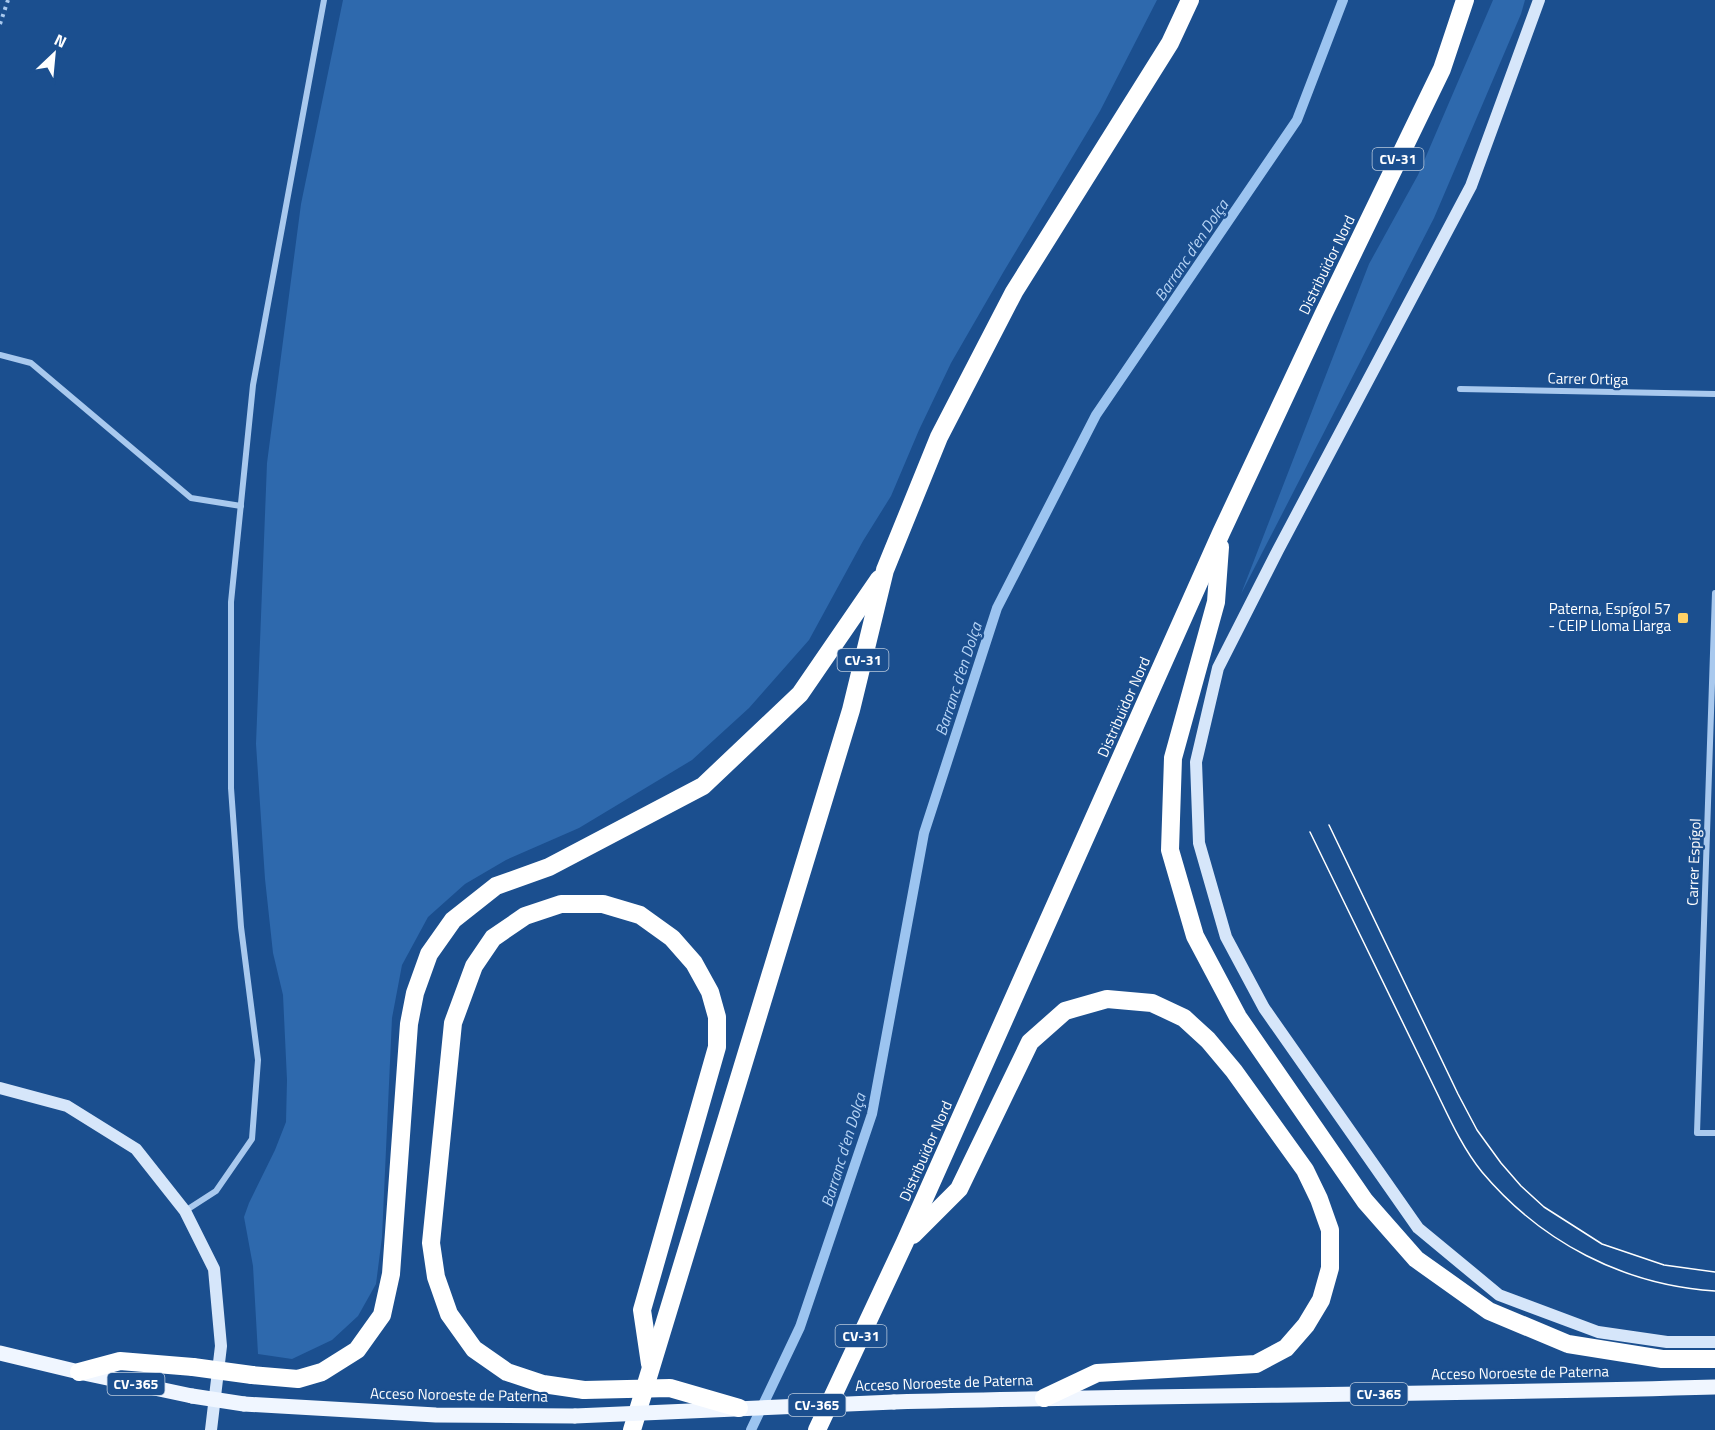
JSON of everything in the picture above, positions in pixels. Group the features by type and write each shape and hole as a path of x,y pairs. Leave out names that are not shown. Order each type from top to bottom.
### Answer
{"highway":[{"name":"CV-31","path":"632,1430 851,710 885,570 939,437 1014,292 1170,43 1191,0"},
{"name":"Distribuïdor Nord","path":"818,1430 905,1242 1221,533 1442,69 1465,0"},
{"path":"1221,533 1216,602 1173,758 1170,850 1195,936 1238,1017 1365,1201 1416,1259 1480,1305 1489,1311 1568,1344 1662,1359 1715,1359"},
{"path":"79,1372 120,1361 298,1378 322,1372 357,1350 382,1315 392,1274 409,1024 415,993 429,954 453,920 496,886 549,867 703,786 800,694 885,570"},
{"path":"651,1369 642,1310 717,1047 717,1017 711,992 694,963 672,938 640,915 603,904 561,904 525,916 493,938 474,966 453,1023 431,1243 436,1277 448,1314 474,1349 507,1372 543,1384 584,1390 670,1388 739,1408"},
{"path":"905,1242 959,1189 1030,1042 1065,1011 1107,999 1152,1003 1184,1018 1208,1040 1234,1071 1305,1170 1319,1199 1330,1230 1330,1268 1321,1300 1306,1325 1286,1348 1256,1364 1097,1373 1044,1398"}],"main road":[{"name":"Acceso Noroeste de Paterna","path":"0,1353 192,1396 244,1404 436,1415 575,1416 1044,1398 1715,1387"}],"street":[{"path":"185,1211 216,1191 252,1139 258,1060 241,927 231,788 231,602 253,385 324,0"},
{"path":"1539,0 1471,186 1283,540 1218,668 1196,762 1199,843 1226,937 1264,1008 1418,1228 1499,1295 1598,1332 1667,1341 1715,1342"},
{"path":"0,355 31,363 191,498 241,506"},
{"name":"Carrer Ortiga","path":"1460,388 1715,394"},
{"name":"Carrer Espígol","path":"1715,593 1697,1133 1715,1133"},
{"path":"0,1088 67,1106 136,1149 185,1211 214,1269 220,1346 211,1430"}],"path":[{"path":"0,24 8,0"}],"shaded area":[{"path":"343,0 1157,0 1100,111 951,363 891,496 863,541 809,640 749,708 692,760 579,828 506,860 465,884 428,917 402,965 392,1018 382,1237 376,1284 358,1316 332,1340 292,1359 258,1354 253,1266 244,1217 286,1122 287,1080 283,995 273,953 265,879 256,744 267,463 301,204"},
{"path":"1493,0 1525,0 1434,218 1241,594 1369,264 1418,175"}],"waterway":[{"name":"Barranc d'en Dolça","path":"751,1430 800,1327 872,1114 924,833 997,608 1096,415 1297,120 1343,0"}],"tram line":[{"path":"1329,825 1458,1094 1477,1130 1501,1163 1544,1207 1602,1244 1664,1265 1715,1272"},
{"path":"1310,832 1453,1126 1469,1155 1482,1172 1530,1219 1557,1239 1586,1256 1648,1280 1715,1291"}],"place":[{"name":"Paterna, Espígol 57 - CEIP Lloma Llarga","path":"1683,618"}]}
